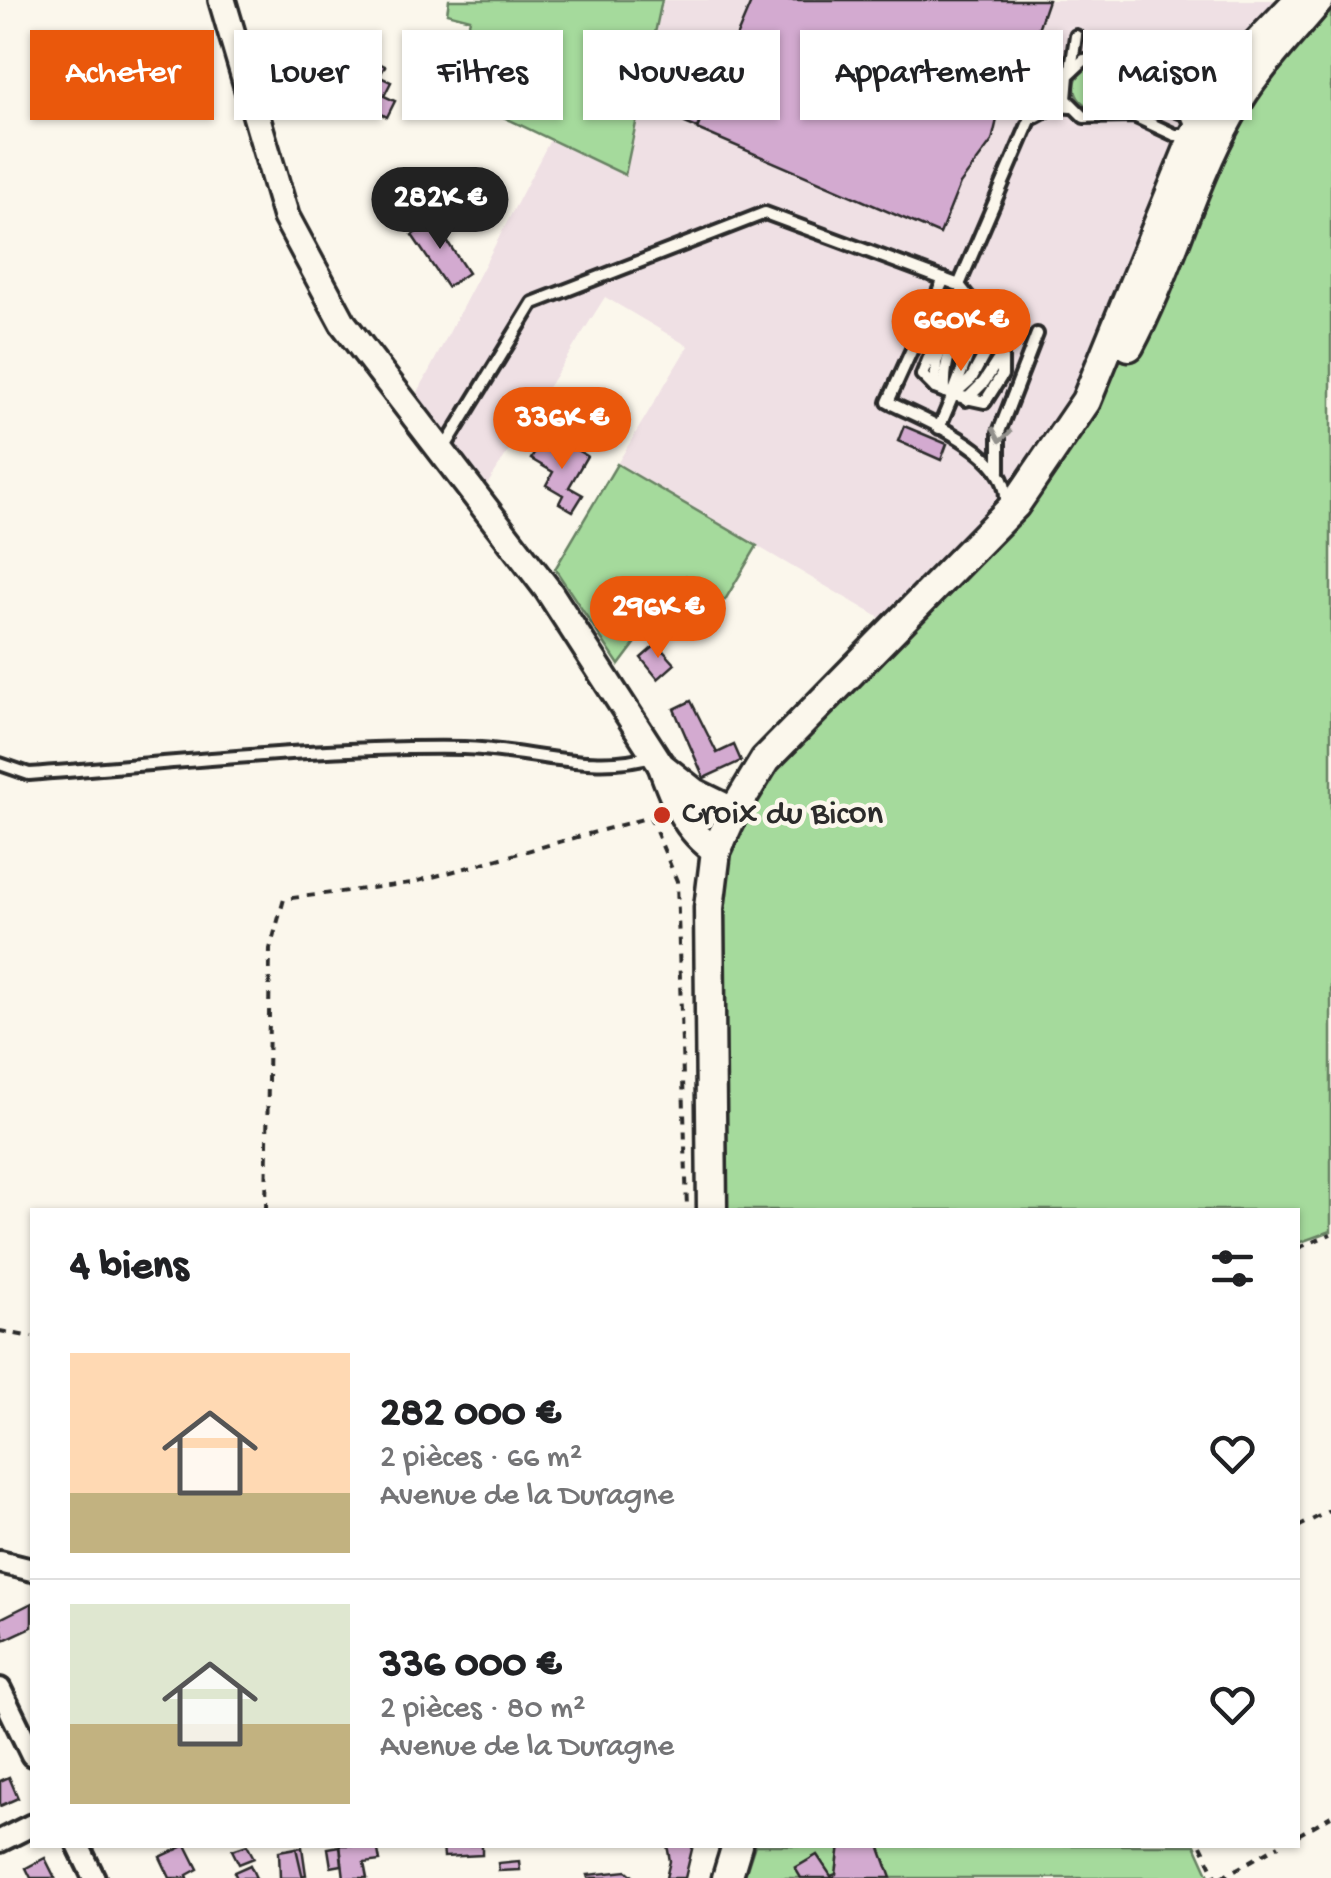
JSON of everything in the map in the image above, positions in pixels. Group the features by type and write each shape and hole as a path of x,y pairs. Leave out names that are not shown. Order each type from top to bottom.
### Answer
{"main road":[{"path":"1012,507 1086,401 1183,164 1229,73 1299,0"},
{"path":"712,1208 708,953 716,851 734,812 765,760 1012,507 1064,448 1138,330 1161,284 1200,136 1246,88 1319,0"},
{"path":"728,1878 735,1848"}],"street":[{"path":"222,0 286,216 311,270 343,323 588,646 658,760 676,808 702,842 716,851"},
{"path":"658,760 695,792 734,812"},
{"path":"0,1562 30,1570"},
{"path":"0,1689 30,1751"},
{"path":"0,1841 30,1826"},
{"path":"79,1848 94,1878"}],"lane":[{"path":"1252,30 1283,0"},
{"path":"1071,107 1065,81 1072,69 1076,36 1083,46"},
{"path":"1072,69 1083,63"},
{"path":"1063,106 1083,114"},
{"path":"959,285 1030,120"},
{"path":"1147,120 1200,136"},
{"path":"1190,120 1200,136"},
{"path":"442,453 534,303 765,212 959,285 975,305 992,313 971,379 944,392"},
{"path":"944,279 888,402 971,444 999,472"},
{"path":"938,428 944,369 962,334"},
{"path":"1012,507 999,472 999,432 1037,334"},
{"path":"938,335 984,337 1002,354 1002,374 985,402 944,392 922,375 938,335"},
{"path":"944,392 984,337"},
{"path":"0,764 30,774 361,749 468,748 594,761 658,760"}],"path":[{"path":"266,1208 270,949 284,898 411,883 650,817 677,881 686,1208"},
{"path":"1300,1247 1331,1234"},
{"path":"0,1331 30,1338"},
{"path":"1300,1526 1331,1510"},
{"path":"1300,1834 1331,1816"},
{"path":"1203,1848 1219,1878 1274,1848"}],"shaded area":[{"path":"662,0 1276,0 1247,30 1083,30 1083,120 1193,120 1074,403 957,552 887,622 617,464 688,346 605,297 487,485 417,394 550,140 625,175 637,120 780,120 780,30 656,30"}],"green space":[{"path":"449,0 662,0 656,30 583,30 583,120 637,120 625,175 510,120 563,120 563,30 467,30 470,19 447,13"},
{"path":"1331,0 1331,1231 1300,1242 1300,1208 712,1208 707,953 734,811 1086,401 1183,164 1223,120 1252,120 1252,88"},
{"path":"1083,72 1083,102 1075,87"},
{"path":"617,464 757,546 725,600 686,576 619,665 555,569"},
{"path":"754,1848 1196,1848 1210,1878 744,1878"}],"building":[{"path":"752,0 1048,0 1038,30 800,30 800,120 997,120 992,141 960,184 940,234 697,129 701,120 780,120 780,30 739,30"},
{"path":"382,78 391,82 384,96 395,101 387,117 382,114"},
{"path":"686,120 700,120 697,128 685,123"},
{"path":"440,217 449,231 443,235 468,273 447,287 412,235"},
{"path":"926,349 1002,382 995,399 920,367"},
{"path":"904,426 947,444 941,460 898,441"},
{"path":"541,442 556,458 570,446 587,456 569,487 583,495 573,511 559,503 563,495 546,485 553,472 531,459"},
{"path":"657,644 675,664 658,679 641,658"},
{"path":"691,701 717,753 734,745 741,761 704,778 674,709"},
{"path":"30,1604 30,1628 4,1640 0,1619"},
{"path":"9,1777 18,1798 0,1806 0,1781"},
{"path":"188,1848 198,1869 188,1878 170,1878 160,1857"},
{"path":"249,1848 254,1858 239,1864 232,1850"},
{"path":"296,1848 302,1848 306,1875 299,1876"},
{"path":"296,1848 303,1878 280,1878 279,1851"},
{"path":"328,1848 340,1848 342,1865 331,1867"},
{"path":"340,1848 378,1848 380,1861 364,1863 367,1878 344,1878"},
{"path":"443,1848 482,1848 482,1855 444,1857"},
{"path":"668,1848 692,1848 685,1878 666,1878 670,1861"},
{"path":"840,1848 880,1848 891,1878 801,1878 795,1868 817,1855 831,1876 836,1874"},
{"path":"45,1858 55,1878 31,1878 26,1868"},
{"path":"519,1861 520,1870 499,1871 498,1863"},
{"path":"250,1865 256,1878 237,1878 234,1872"},
{"path":"627,1871 635,1878 587,1875"}],"place":[{"name":"Croix du Bicon","path":"662,815"}]}
